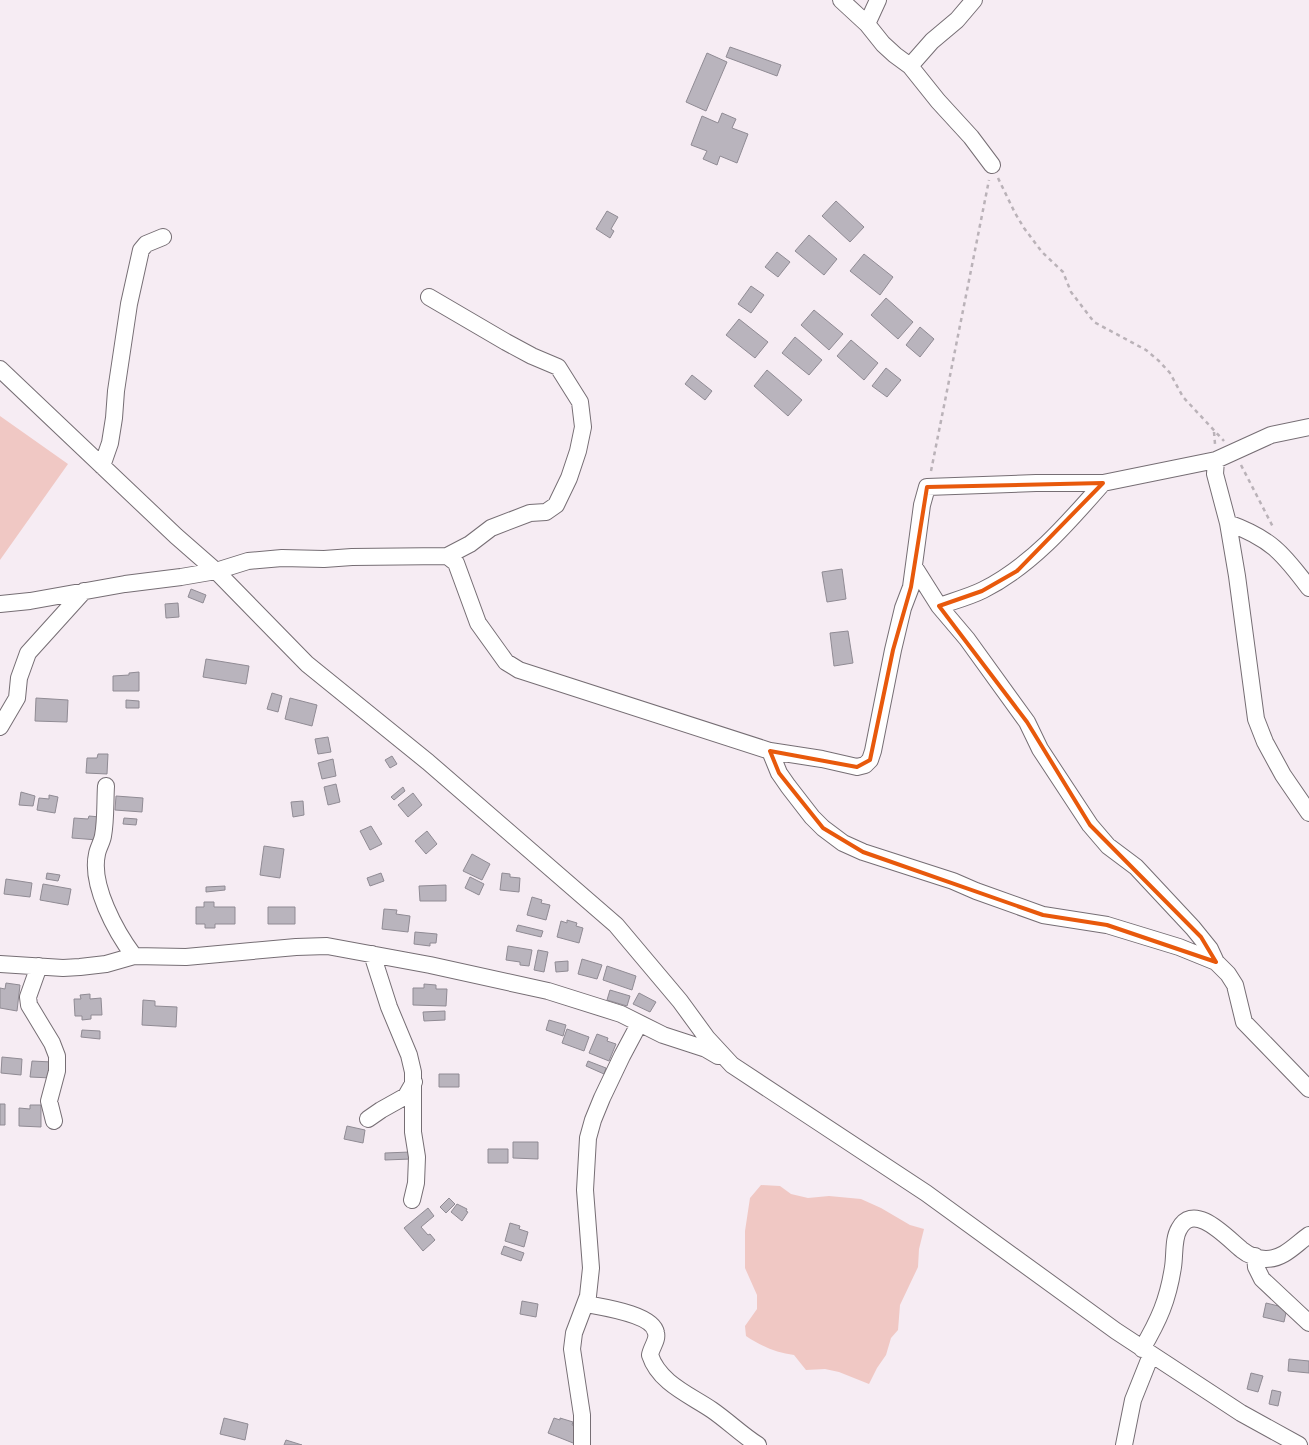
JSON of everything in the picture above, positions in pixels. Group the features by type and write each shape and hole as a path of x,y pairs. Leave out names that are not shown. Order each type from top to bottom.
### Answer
{"street":[{"path":"841,0 867,24 883,44 910,66 938,101 971,137 992,165"},
{"path":"867,24 878,0"},
{"path":"910,66 932,41 957,20 974,0"},
{"path":"102,466 110,443 129,304 141,250 146,244 163,237"},
{"path":"0,604 30,601 216,571 248,561 282,558 324,560 362,556 447,556 470,544 491,528 530,513 546,512 556,505 569,478 578,451 583,427 580,402 558,367 515,347 429,298"},
{"path":"0,369 176,536 216,571 307,664 428,762 616,925 680,1001 707,1038 732,1064"},
{"path":"447,556 456,562 478,623 506,662 519,670 770,752 822,759 857,767 865,766 870,760 893,650 903,608 911,587 922,505 927,488 1103,482 1216,460 1271,435 1309,427"},
{"path":"1216,460 1215,474 1228,523 1237,576 1256,718 1265,742 1283,775 1309,813"},
{"path":"939,606 982,591 1017,571 1056,535 1103,482"},
{"path":"1228,523 1263,538 1288,560 1309,588"},
{"path":"915,568 939,606 967,640 1022,715 1048,762 1090,825 1108,846 1136,867 1201,937 1216,962 1228,974 1234,985 1244,1022 1309,1088"},
{"path":"0,727 17,698 19,678 28,654 84,591"},
{"path":"770,752 779,773 823,828 843,843 862,852 953,881 1043,915 1107,925 1179,947 1216,962"},
{"path":"106,786 103,837 97,854 98,879 109,916 134,956"},
{"path":"0,964 63,968 106,964 134,956 186,957 327,946 486,976 548,991 621,1014 663,1035 706,1049 732,1064 926,1193 1084,1310 1241,1413 1298,1445"},
{"path":"372,954 389,1007 410,1055 414,1082 413,1132 417,1157 416,1183 412,1200"},
{"path":"39,966 28,997 29,1005 52,1043 57,1056 57,1071 49,1101 54,1120"},
{"path":"582,1445 582,1415 572,1349 574,1334 586,1304 591,1268 585,1190 588,1138 602,1098 639,1024"},
{"path":"368,1119 406,1096 414,1082"},
{"path":"1124,1445 1133,1400 1147,1352 1163,1309 1174,1266 1178,1229 1189,1220 1200,1219 1219,1230 1243,1251 1267,1259 1282,1255 1309,1235"},
{"path":"1255,1256 1256,1267 1262,1279 1309,1323"},
{"path":"586,1304 619,1311 647,1321 654,1326 657,1336 650,1355 659,1372 672,1385 714,1411 735,1430 758,1445"}],"path":[{"path":"992,165 1024,228 1042,252 1063,272 1071,292 1094,322 1146,350 1159,361 1170,373 1183,397 1214,431"},
{"path":"927,488 992,165"},
{"path":"1234,452 1276,534"}],"highlighted area":[{"path":"1103,483 1017,571 982,591 939,606 1027,722 1090,825 1201,937 1216,962 1107,925 1043,915 863,852 823,828 779,773 770,751 857,767 870,760 893,650 911,587 927,487"}],"shaded area":[{"path":"0,416 68,464 0,560"},
{"path":"761,1185 780,1186 791,1194 808,1198 829,1196 861,1199 910,1225 924,1229 919,1249 918,1267 900,1305 898,1330 891,1338 886,1355 869,1384 839,1372 825,1369 806,1370 794,1355 781,1353 746,1336 745,1326 757,1309 757,1295 745,1268 745,1231 750,1198"}],"building":[{"path":"730,47 781,65 777,76 726,57"},
{"path":"707,53 727,62 706,111 686,102"},
{"path":"722,113 736,119 732,128 748,134 737,163 720,156 717,165 703,159 707,151 691,145 702,116 718,123"},
{"path":"836,201 864,227 850,242 822,216"},
{"path":"607,211 618,217 611,229 614,231 610,238 596,229"},
{"path":"809,235 837,259 824,275 795,251"},
{"path":"777,252 790,262 778,277 765,267"},
{"path":"864,254 893,277 880,295 850,271"},
{"path":"751,286 764,295 751,313 738,304"},
{"path":"886,298 913,322 898,339 871,315"},
{"path":"814,310 843,334 829,350 801,325"},
{"path":"739,319 768,342 755,358 726,335"},
{"path":"920,327 934,339 920,357 906,345"},
{"path":"795,337 822,360 809,375 782,353"},
{"path":"851,340 878,363 864,380 837,356"},
{"path":"886,368 901,380 887,397 872,386"},
{"path":"767,370 802,400 788,416 754,386"},
{"path":"692,375 712,391 705,400 685,384"},
{"path":"842,569 846,599 827,602 822,572"},
{"path":"191,589 206,595 203,603 188,597"},
{"path":"178,603 179,617 166,618 165,604"},
{"path":"848,631 853,663 834,666 830,633"},
{"path":"206,659 249,666 246,684 203,677"},
{"path":"139,672 139,691 113,691 113,676"},
{"path":"272,693 282,696 278,712 267,709"},
{"path":"36,698 68,700 67,722 35,721"},
{"path":"290,698 317,705 312,726 285,719"},
{"path":"126,700 139,701 139,708 126,708"},
{"path":"328,737 331,752 318,754 315,739"},
{"path":"98,754 108,754 107,774 86,773 87,758 97,758"},
{"path":"392,756 397,764 390,768 385,760"},
{"path":"333,759 336,776 322,779 318,763"},
{"path":"336,784 340,802 328,805 324,787"},
{"path":"403,787 405,791 394,800 391,797"},
{"path":"21,792 35,796 33,806 19,805"},
{"path":"413,793 422,805 408,817 398,805"},
{"path":"49,795 58,797 55,813 37,810 39,798 49,799"},
{"path":"116,796 143,798 142,812 115,810"},
{"path":"303,801 304,815 293,817 291,802"},
{"path":"89,816 100,817 98,840 72,838 74,818 88,819"},
{"path":"124,818 137,819 136,825 123,824"},
{"path":"371,826 382,844 370,850 360,831"},
{"path":"427,831 437,844 426,854 415,841"},
{"path":"264,846 284,849 280,878 260,875"},
{"path":"472,854 490,864 482,880 463,871"},
{"path":"47,873 60,875 58,881 46,879"},
{"path":"381,873 384,881 370,886 367,878"},
{"path":"502,873 510,874 510,877 520,878 519,892 500,890"},
{"path":"470,877 484,884 479,895 465,888"},
{"path":"6,879 32,883 30,897 4,894"},
{"path":"43,884 71,889 68,905 40,900"},
{"path":"446,885 446,901 420,901 419,886"},
{"path":"225,886 225,890 206,892 206,887"},
{"path":"532,897 542,900 541,903 550,905 546,920 527,915"},
{"path":"204,902 214,902 214,907 235,907 235,924 215,924 215,928 205,928 205,924 196,924 196,907 204,907"},
{"path":"268,907 295,907 295,924 268,924"},
{"path":"384,909 397,910 396,914 410,916 408,932 382,929"},
{"path":"567,920 577,923 576,926 583,928 579,943 557,937 561,921 567,923"},
{"path":"518,925 543,931 541,937 516,931"},
{"path":"415,932 437,934 436,943 430,943 430,946 414,944"},
{"path":"508,946 532,950 529,966 520,965 520,962 506,960"},
{"path":"538,950 548,952 544,972 534,970"},
{"path":"582,959 602,965 597,979 578,974"},
{"path":"568,961 568,971 556,972 555,962"},
{"path":"607,966 636,976 632,990 603,980"},
{"path":"6,983 20,985 17,1011 0,1008 0,988 5,989"},
{"path":"424,984 436,985 436,989 447,989 446,1006 413,1005 413,988 424,988"},
{"path":"610,990 630,996 627,1006 607,1000"},
{"path":"639,993 656,1002 650,1012 633,1004"},
{"path":"90,994 90,999 101,998 102,1015 91,1015 91,1019 82,1020 82,1016 75,1016 74,999 81,999 80,995"},
{"path":"143,1000 155,1001 155,1006 177,1007 176,1027 142,1025"},
{"path":"445,1011 445,1020 424,1021 423,1012"},
{"path":"549,1020 566,1025 563,1036 546,1030"},
{"path":"567,1029 589,1037 584,1051 562,1043"},
{"path":"82,1030 100,1031 100,1039 81,1037"},
{"path":"597,1034 608,1038 607,1041 616,1044 609,1061 589,1053"},
{"path":"2,1057 22,1059 21,1075 1,1073"},
{"path":"32,1061 52,1062 51,1078 30,1077"},
{"path":"588,1061 606,1068 604,1074 586,1066"},
{"path":"439,1074 459,1074 459,1087 439,1087"},
{"path":"0,1104 5,1104 5,1125 0,1125"},
{"path":"30,1105 41,1105 41,1127 19,1126 19,1108 30,1109"},
{"path":"347,1126 365,1130 363,1143 344,1139"},
{"path":"513,1142 538,1142 538,1159 513,1158"},
{"path":"488,1149 508,1149 508,1163 488,1163"},
{"path":"410,1152 411,1159 385,1160 385,1153"},
{"path":"449,1198 455,1204 446,1213 440,1207"},
{"path":"457,1204 467,1209 466,1211 468,1212 462,1221 451,1212"},
{"path":"428,1208 434,1216 421,1227 435,1240 423,1251 404,1228"},
{"path":"510,1223 520,1226 519,1229 528,1232 524,1247 505,1241"},
{"path":"504,1246 524,1253 521,1261 501,1254"},
{"path":"522,1301 538,1304 536,1317 520,1314"},
{"path":"1266,1303 1287,1308 1284,1322 1263,1317"},
{"path":"1289,1359 1309,1361 1309,1373 1288,1371"},
{"path":"1251,1373 1263,1376 1258,1392 1247,1389"},
{"path":"1272,1390 1281,1392 1278,1406 1269,1404"},
{"path":"224,1418 248,1424 245,1440 220,1434"},
{"path":"554,1418 573,1422 572,1425 579,1427 573,1443 548,1433"},
{"path":"286,1440 302,1445 284,1445"}]}
